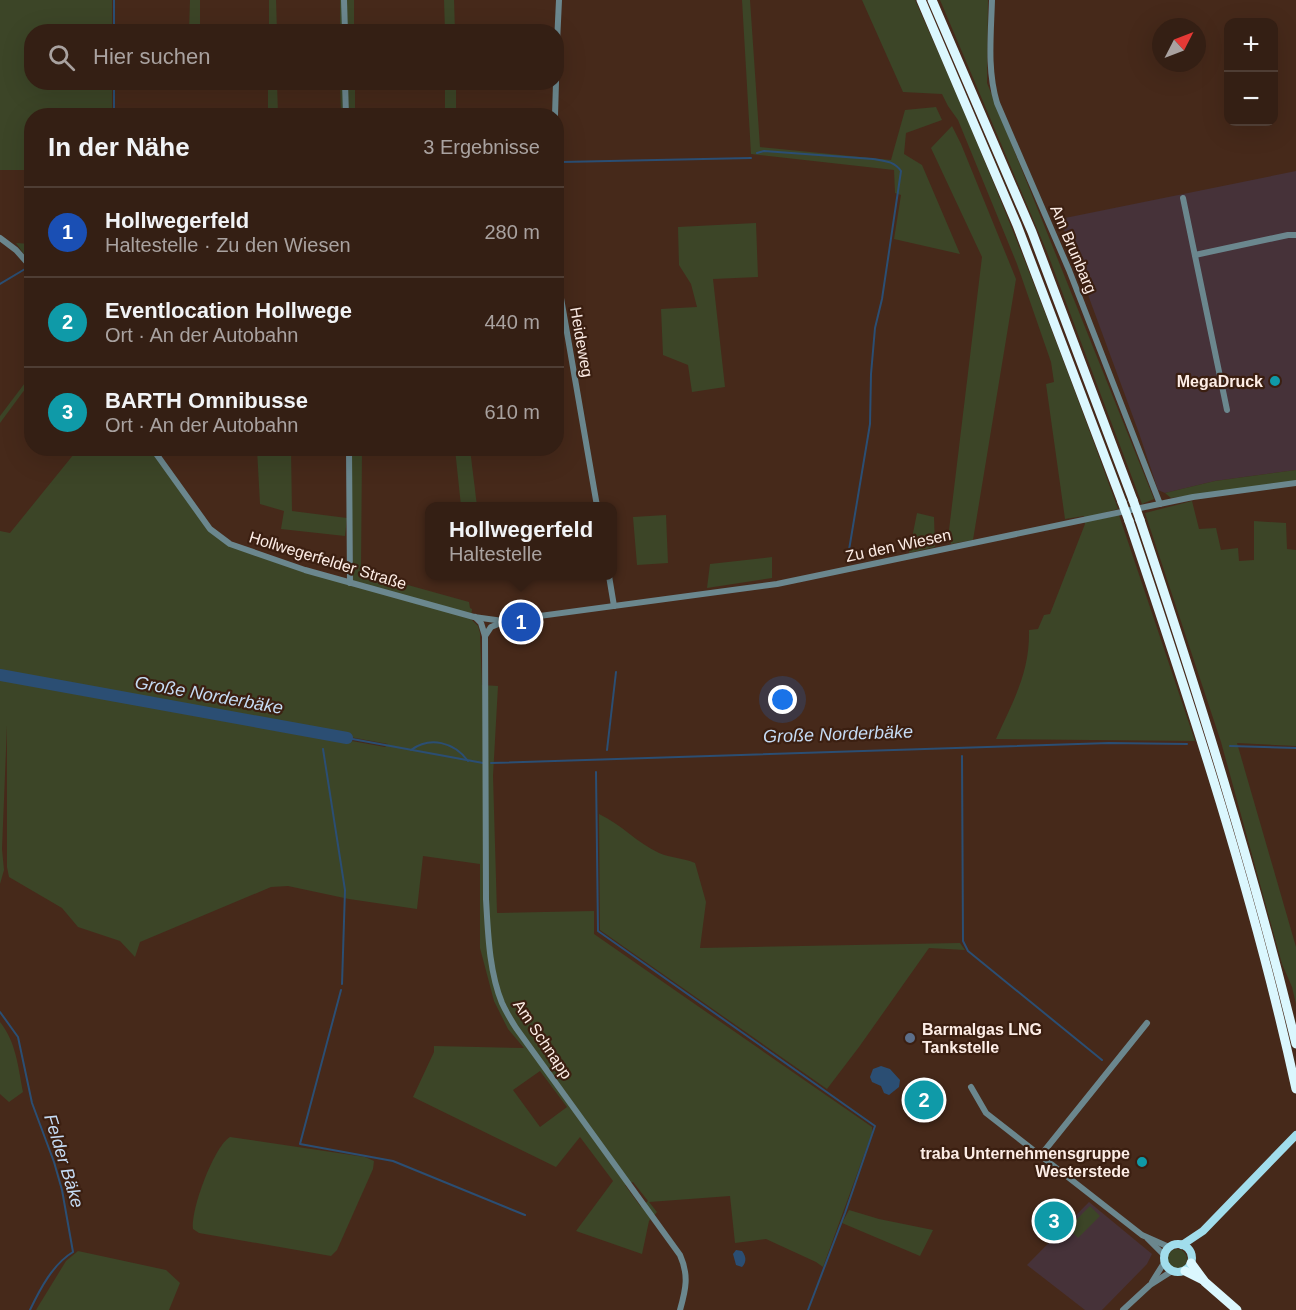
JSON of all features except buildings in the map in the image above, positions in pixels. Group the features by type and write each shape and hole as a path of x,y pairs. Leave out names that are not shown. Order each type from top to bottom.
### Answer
{"highway":[{"path":"921,0 1017,225 1129,521 1221,809 1262,952 1296,1089"},
{"path":"932,0 1032,232 1140,520 1179,635 1232,808 1278,969 1296,1044"},
{"path":"1188,1267 1237,1310"}],"main road":[{"path":"1203,1232 1182,1245 1178,1244 1166,1255 1172,1271 1188,1267 1190,1253 1203,1232 1295,1136"},
{"path":"1182,1245 1190,1253"}],"street":[{"path":"344,0 345,24"},
{"path":"558,24 559,0"},
{"name":"Am Brunbarg","path":"992,0 990,70 997,103 1074,281 1160,504"},
{"path":"345,90 346,108"},
{"path":"555,108 556,90"},
{"path":"1184,198 1227,410"},
{"path":"1195,255 1296,235"},
{"path":"0,238 24,259"},
{"name":"Heideweg","path":"564,315 596,502"},
{"name":"Hollwegerfelder Straße","path":"158,456 210,529 224,540 305,570 474,616 503,621"},
{"path":"349,456 350,583"},
{"name":"Zu den Wiesen","path":"503,621 777,584 1193,497 1296,483"},
{"path":"610,580 614,606"},
{"name":"Am Schnapp","path":"474,616 481,623 484,636 488,931 502,1004 516,1028 680,1255 685,1266 687,1287 680,1310"},
{"path":"484,636 491,627 503,621"},
{"path":"1041,1155 1147,1023"},
{"path":"971,1087 987,1113 1166,1255 1150,1285"},
{"path":"1123,1310 1150,1285 1172,1271"}],"shaded area":[{"path":"1296,171 1296,470 1215,481 1165,493 1158,490 1060,219"},
{"path":"1089,1202 1152,1254 1147,1264 1102,1310 1085,1310 1027,1265"}],"green space":[{"path":"0,0 112,0 112,24 24,24 24,90 112,90 112,108 24,108 24,170 0,170"},
{"path":"190,0 200,0 200,24 189,24"},
{"path":"269,0 276,0 277,24 269,24"},
{"path":"340,0 354,0 354,24 340,24"},
{"path":"444,0 454,0 455,24 445,24"},
{"path":"742,0 750,0 760,147 891,160 905,110 936,107 942,120 906,133 904,154 922,165 960,254 894,239 901,195 895,193 894,170 751,154"},
{"path":"862,0 915,0 943,62 1021,252 1118,509 1100,514 1100,519 1119,515 1195,741 996,739 1014,699 1027,660 1029,630 1038,629 1044,615 1050,614 1085,524 1084,516 1065,519 1046,384 1054,382 1051,362 1017,264 958,120 942,94 903,92"},
{"path":"940,0 988,0 987,83 1154,499 1142,504 1047,252"},
{"path":"268,90 277,90 278,108 268,108"},
{"path":"340,90 355,90 355,108 341,108"},
{"path":"445,90 456,90 456,108 445,108"},
{"path":"952,126 1016,279 973,540 951,544 949,530 982,257 931,148"},
{"path":"756,223 758,277 713,279 725,387 692,392 688,365 663,355 661,309 697,307 691,284 679,265 678,227"},
{"path":"16,243 24,244 24,254"},
{"path":"24,384 24,390 0,423 0,416"},
{"path":"72,456 155,456 209,531 225,543 303,572 353,581 351,456 362,456 361,572 469,602 472,609 471,619 478,626 480,633 482,685 498,686 493,776 497,913 594,911 594,934 872,1127 872,1133 823,1267 766,1239 735,1243 730,1196 649,1202 657,1212 649,1221 642,1254 576,1231 613,1181 580,1137 556,1167 413,1097 434,1052 434,1046 524,1048 508,1029 494,1001 480,948 480,864 423,856 417,909 349,899 288,886 271,887 140,942 135,957 120,941 78,927 62,908 9,877 7,867 7,725 2,849 4,870 0,884 0,677 385,747 388,744 0,673 0,531 10,533","holes":["540,1071 567,1107 540,1127 513,1090","633,1182 648,1201 641,1207 625,1185"]},
{"path":"257,456 291,456 292,511 347,518 345,536 281,529 284,511 260,504"},
{"path":"456,456 471,456 477,502 461,502"},
{"path":"1296,470 1296,481 1171,498 1165,493 1215,481"},
{"path":"1192,501 1199,529 1216,528 1221,550 1238,548 1239,561 1254,560 1254,521 1286,523 1287,549 1296,550 1296,746 1237,743 1296,947 1296,1004 1292,987 1282,964 1221,742 1145,513"},
{"path":"917,513 934,517 935,547 909,553"},
{"path":"666,515 668,563 637,565 633,517"},
{"path":"772,557 772,578 707,588 710,564"},
{"path":"599,814 659,853 695,863 706,902 700,948 960,943 965,950 929,948 827,1089 600,930"},
{"path":"0,1022 13,1046 23,1092 9,1102 0,1094"},
{"path":"230,1137 365,1157 374,1161 373,1169 337,1250 331,1256 199,1233 193,1229 195,1208 210,1165"},
{"path":"1090,1206 1100,1216 1078,1238 1068,1228"},
{"path":"849,1210 879,1219 933,1230 920,1256 842,1223"},
{"path":"1177,1249 1184,1252 1187,1259 1184,1266 1177,1269 1170,1266 1167,1259 1170,1252"},
{"path":"78,1251 166,1270 180,1283 169,1310 36,1310 66,1261"}],"water":[{"path":"881,1066 890,1069 900,1080 899,1087 889,1095 884,1093 881,1086 872,1082 870,1077 873,1069"},
{"path":"736,1250 742,1251 744,1255 745,1261 742,1267 736,1265 733,1254"}],"waterway":[{"path":"114,0 114,24"},
{"path":"114,90 114,108"},
{"path":"757,153 764,151 873,159 892,163 901,171 882,299 875,328 870,424 847,562"},
{"path":"564,162 751,158"},
{"path":"0,284 24,270"},
{"path":"607,750 616,672"},
{"name":"Große Norderbäke","path":"0,675 347,738"},
{"name":"Große Norderbäke","path":"347,738 483,763"},
{"name":"Große Norderbäke","path":"411,750 426,743 441,743 456,749 468,761"},
{"name":"Große Norderbäke","path":"491,763 1109,743 1187,744"},
{"name":"Große Norderbäke","path":"1230,746 1296,748"},
{"path":"323,749 345,890 342,984"},
{"path":"962,756 963,941 968,951 1102,1060"},
{"path":"596,772 598,931 875,1126 808,1310"},
{"path":"341,990 300,1144 393,1161 525,1215"},
{"name":"Felder Bäke","path":"0,1012 18,1037 32,1103 62,1190 73,1252 53,1270 30,1310"}],"place":[{"name":"MegaDruck","path":"1275,381"},
{"name":"Hollwegerfeld","path":"521,622"},
{"name":"Barmalgas LNG Tankstelle","path":"910,1038"},
{"name":"Eventlocation Hollwege","path":"924,1100"},
{"name":"traba Unternehmensgruppe Westerstede","path":"1142,1162"},
{"name":"BARTH Omnibusse","path":"1054,1221"}]}
